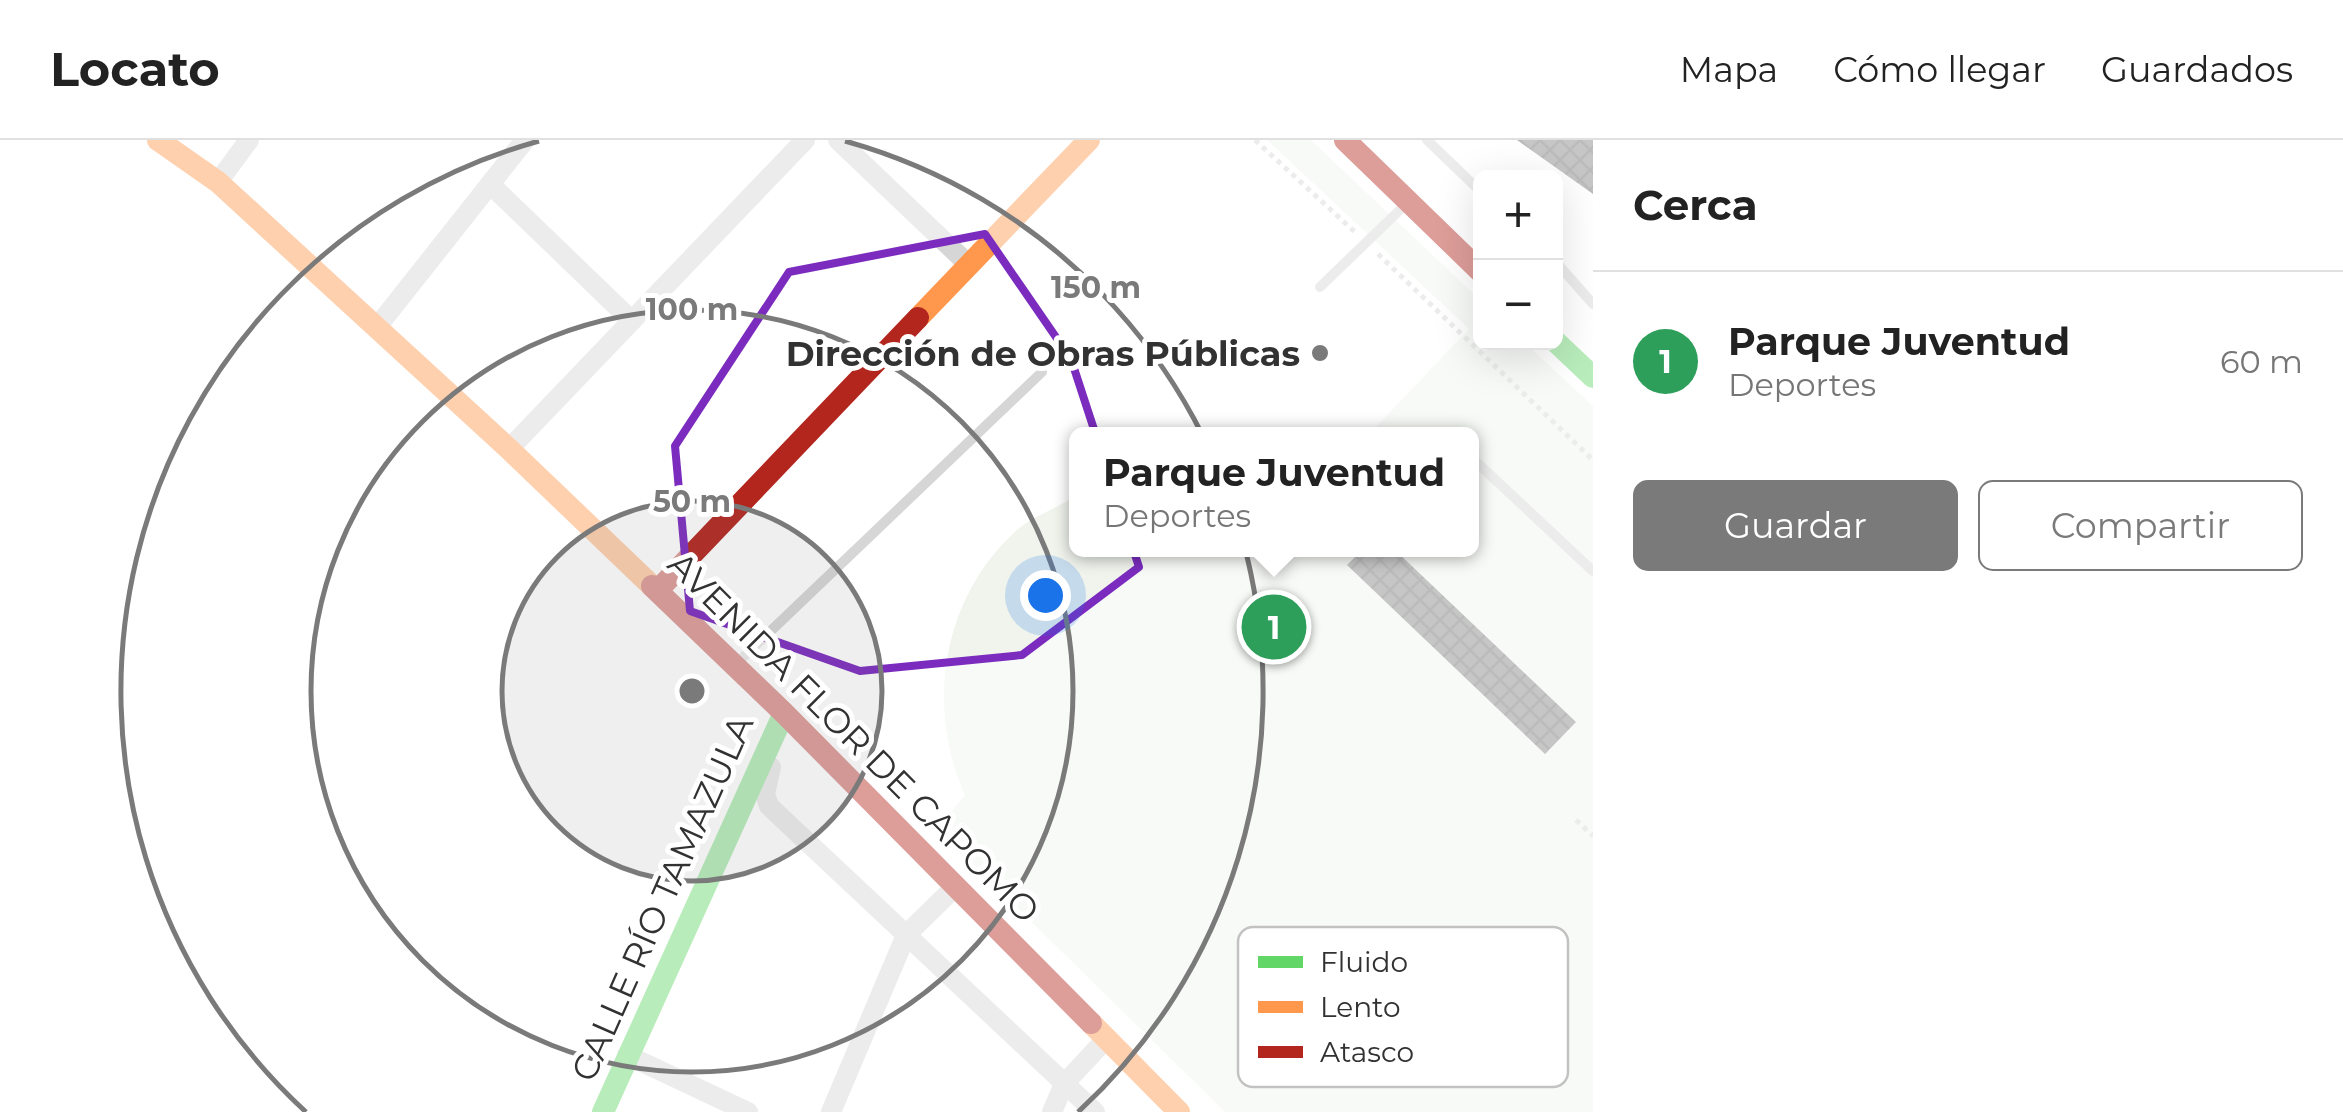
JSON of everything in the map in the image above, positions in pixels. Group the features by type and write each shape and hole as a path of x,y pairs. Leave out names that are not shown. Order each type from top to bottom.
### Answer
{"street":[{"name":"AVENIDA FLOR DE CAPOMO","path":"158,140 218,182 509,449 784,712 1180,1112"},
{"path":"218,182 248,140"},
{"path":"377,327 524,140"},
{"path":"509,449 805,140"},
{"path":"838,140 969,265"},
{"path":"657,591 1090,140"},
{"path":"1345,140 1473,264"},
{"path":"490,184 632,320"},
{"path":"1563,348 1593,376"},
{"path":"784,712 764,794 769,806 1095,1112"},
{"name":"CALLE RÍO TAMAZULA","path":"602,1112 784,712"},
{"path":"831,1112 906,935 956,886"},
{"path":"1052,1112 1064,1084 1106,1038"},
{"path":"627,1055 748,1112"}],"lane":[{"path":"1426,140 1473,184"},
{"path":"1320,287 1409,200"},
{"path":"1563,270 1593,304"},
{"path":"735,666 1042,372"},
{"path":"1479,465 1593,571"}],"path":[{"path":"1256,140 1593,460"},
{"path":"1576,820 1593,836"}],"highlighted area":[{"path":"985,234 1071,359 1139,567 1022,655 860,671 690,611 675,446 789,272"}],"shaded area":[{"path":"1267,140 1311,140 1473,293 1473,350 1533,350 1593,406 1593,1112 1225,1112 937,829 965,795 946,726 944,690 957,620 992,557 1017,530 1069,500 1069,557 1479,557 1479,427 1376,427 1469,329"}],"building":[{"path":"1517,140 1593,140 1593,194"},
{"path":"1355,557 1402,557 1576,722 1545,754 1347,565"}],"traffic: fast":[{"path":"1563,349 1593,377"},
{"path":"603,1112 784,713"}],"traffic: slow":[{"path":"158,140 218,182 652,586"},
{"path":"918,318 1089,140"},
{"path":"1091,1023 1179,1112"}],"traffic: jam":[{"path":"1345,140 1473,264"},
{"path":"657,591 918,318"},
{"path":"652,586 784,713 1091,1023"}],"place":[{"name":"Dirección de Obras Públicas","path":"1320,353"},
{"name":"Parque Juventud","path":"1274,627"}]}
